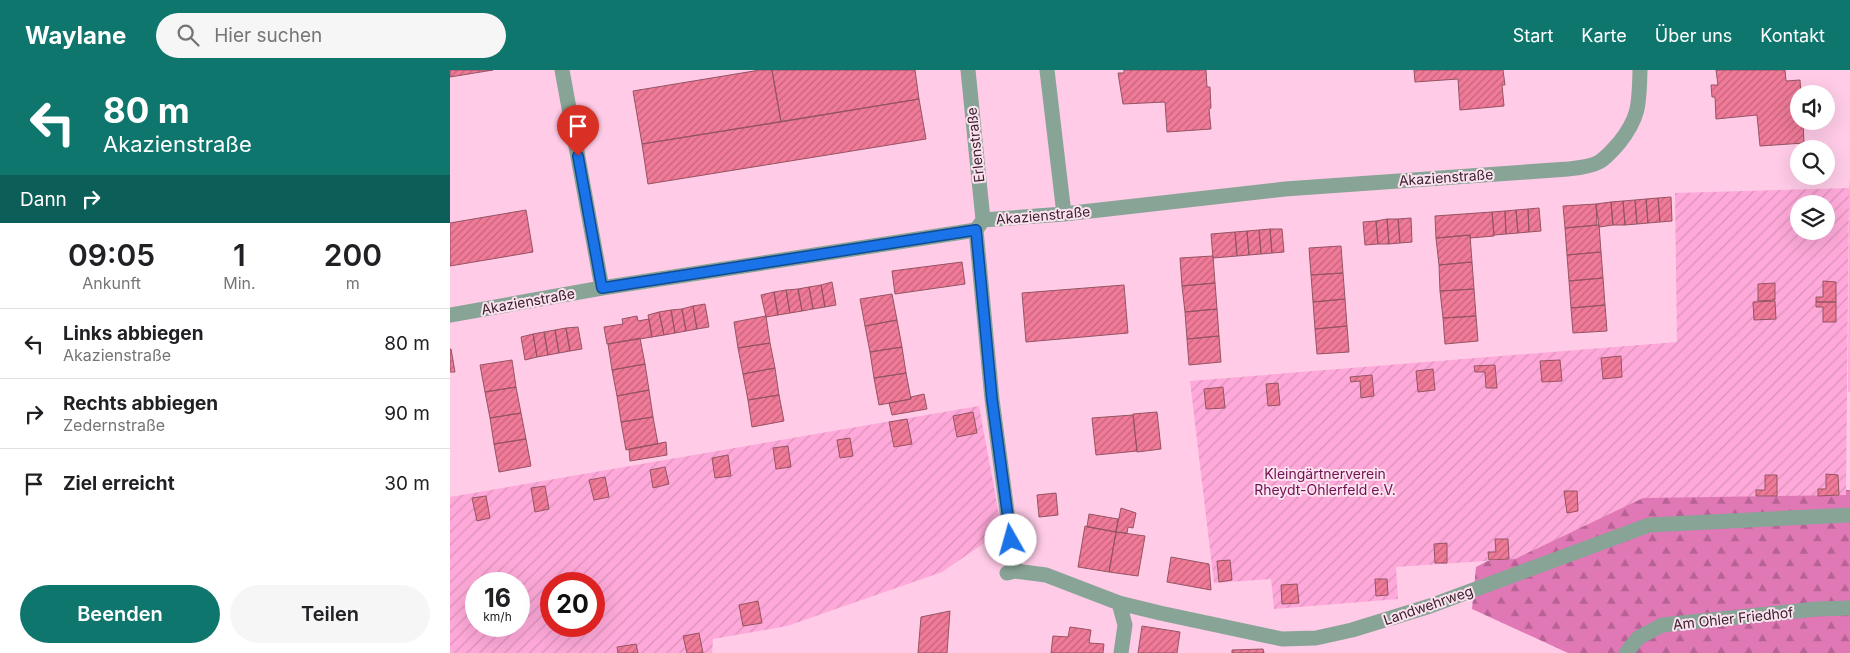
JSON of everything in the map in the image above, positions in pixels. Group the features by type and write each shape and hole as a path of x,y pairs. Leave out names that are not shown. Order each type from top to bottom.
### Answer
{"street":[{"path":"562,70 602,288"},
{"name":"Erlenstraße","path":"968,70 992,399 1011,572"},
{"path":"1047,70 1064,214"},
{"name":"Akazienstraße","path":"450,315 979,225 1285,189 1568,169 1599,162 1616,147 1630,129 1636,115 1639,99 1640,70"},
{"name":"Landwehrweg","path":"1011,572 1046,575 1119,603 1160,613 1282,639 1316,638 1352,630 1430,606 1649,525 1850,515"},
{"path":"1119,603 1125,625 1122,653"},
{"name":"Am Ohler Friedhof","path":"1626,653 1638,638 1662,625 1816,609 1850,608"}],"green space":[{"path":"1850,178 1850,392 1848,392 1849,188"},
{"name":"Kleingärtnerverein Rheydt-Ohlerfeld e.V.","path":"1849,188 1846,495 1643,498 1515,559 1396,567 1398,599 1274,609 1271,579 1214,583 1190,381 1677,342 1675,193"},
{"path":"979,406 1002,531 942,572 787,626 713,639 712,653 450,653 450,497"},
{"path":"1850,490 1850,653 1568,653 1472,609 1476,567 1541,534 1637,494"}],"building":[{"path":"450,70 493,70 450,77"},
{"path":"760,70 772,70 781,122 642,144 633,91"},
{"path":"772,70 915,70 919,99 781,122"},
{"path":"1124,70 1206,70 1207,87 1210,87 1211,108 1209,109 1211,129 1167,132 1165,102 1123,104 1118,73 1124,73"},
{"path":"1414,70 1503,70 1505,85 1502,85 1504,106 1460,110 1458,79 1415,82"},
{"path":"1716,70 1785,70 1786,81 1800,80 1800,85 1790,85 1790,130 1803,130 1804,140 1790,140 1790,144 1760,146 1757,115 1716,119 1715,97 1712,97 1711,85 1718,85"},
{"path":"919,99 926,139 648,184 642,144"},
{"path":"1671,197 1672,221 1660,222 1658,198"},
{"path":"1658,198 1660,222 1648,223 1646,199"},
{"path":"1646,199 1648,223 1637,224 1635,200"},
{"path":"1635,200 1637,224 1625,225 1623,201"},
{"path":"1623,201 1625,225 1613,225 1611,202"},
{"path":"1611,202 1613,225 1599,227 1596,204"},
{"path":"1596,204 1597,225 1565,228 1563,206"},
{"path":"1539,208 1541,231 1529,232 1528,209"},
{"path":"1528,209 1529,232 1518,233 1516,210"},
{"path":"526,210 533,252 450,266 450,223"},
{"path":"1516,210 1518,233 1506,234 1505,211"},
{"path":"1505,211 1506,234 1494,235 1492,212"},
{"path":"1492,212 1494,236 1470,238 1470,235 1436,238 1435,216"},
{"path":"1411,218 1412,242 1400,243 1398,219"},
{"path":"1387,219 1398,219 1400,243 1389,244"},
{"path":"1387,219 1389,244 1378,244 1376,221"},
{"path":"1376,221 1378,244 1365,245 1363,222"},
{"path":"1599,225 1601,252 1567,255 1565,228"},
{"path":"1270,229 1282,229 1284,252 1272,253"},
{"path":"1270,229 1272,253 1261,254 1259,230"},
{"path":"1259,230 1261,254 1249,255 1247,231"},
{"path":"1247,231 1249,255 1237,256 1235,232"},
{"path":"1235,232 1237,256 1213,258 1211,234"},
{"path":"1470,235 1472,262 1439,265 1436,238"},
{"path":"1341,246 1343,273 1311,275 1309,248"},
{"path":"1601,252 1603,278 1569,281 1567,255"},
{"path":"1213,256 1215,283 1182,286 1180,258"},
{"path":"962,262 965,284 895,294 892,271"},
{"path":"1472,262 1474,289 1440,291 1439,265"},
{"path":"1343,273 1345,299 1313,302 1311,275"},
{"path":"1603,278 1605,305 1571,308 1569,281"},
{"path":"1823,281 1836,282 1836,302 1816,302 1816,297 1823,297"},
{"path":"832,282 836,305 825,307 821,285"},
{"path":"1215,283 1217,309 1185,312 1182,286"},
{"path":"1775,283 1775,300 1758,301 1758,284"},
{"path":"821,285 825,307 813,309 809,287"},
{"path":"1124,285 1128,333 1026,342 1022,293"},
{"path":"809,287 813,309 802,311 798,289"},
{"path":"798,289 802,311 790,313 786,290"},
{"path":"1474,289 1476,316 1443,318 1440,291"},
{"path":"786,290 790,313 778,315 774,292"},
{"path":"774,292 778,315 766,317 761,295"},
{"path":"892,294 897,320 865,326 860,299"},
{"path":"1345,299 1347,326 1315,329 1313,302"},
{"path":"1775,301 1776,319 1754,320 1753,302"},
{"path":"1816,302 1836,302 1836,322 1823,322 1823,307 1816,307"},
{"path":"705,304 709,327 697,329 693,306"},
{"path":"1605,305 1607,331 1573,333 1571,308"},
{"path":"693,306 697,329 686,331 682,309"},
{"path":"682,309 686,331 675,333 671,310"},
{"path":"1217,309 1219,336 1187,339 1185,312"},
{"path":"671,310 675,333 664,335 659,312"},
{"path":"659,312 664,335 652,337 648,315"},
{"path":"637,316 638,321 649,319 652,337 607,344 604,327 623,324 622,319"},
{"path":"766,316 770,343 738,348 734,322"},
{"path":"1476,316 1478,341 1445,344 1443,318"},
{"path":"897,320 902,347 870,352 865,326"},
{"path":"1347,326 1349,352 1317,354 1315,329"},
{"path":"578,327 582,349 570,351 566,328"},
{"path":"566,328 570,351 559,353 555,330"},
{"path":"555,330 559,353 548,355 544,332"},
{"path":"544,332 548,355 537,357 533,334"},
{"path":"533,334 537,357 525,360 521,337"},
{"path":"1219,336 1221,362 1189,365 1187,339"},
{"path":"640,338 645,364 612,370 608,344"},
{"path":"770,343 775,368 743,374 738,348"},
{"path":"902,347 906,373 874,378 870,352"},
{"path":"451,349 455,372 450,372"},
{"path":"1621,356 1622,377 1603,379 1601,358"},
{"path":"512,360 516,387 485,392 480,365"},
{"path":"1560,360 1562,381 1542,382 1540,361"},
{"path":"645,364 649,390 617,396 612,370"},
{"path":"1495,365 1497,388 1486,388 1485,372 1475,372 1474,366"},
{"path":"775,368 779,395 748,400 743,374"},
{"path":"1433,369 1435,390 1418,392 1416,371"},
{"path":"906,373 911,399 879,405 874,378"},
{"path":"1372,375 1374,396 1361,398 1360,381 1351,382 1350,377"},
{"path":"1278,383 1280,405 1268,406 1266,384"},
{"path":"516,387 521,413 490,418 485,392"},
{"path":"1223,387 1225,408 1206,409 1204,389"},
{"path":"649,390 653,417 621,422 617,396"},
{"path":"924,394 927,409 892,415 889,403 911,399 911,397"},
{"path":"779,395 784,421 752,427 748,400"},
{"path":"973,412 977,433 957,437 953,416"},
{"path":"1157,412 1161,449 1137,452 1133,414"},
{"path":"521,413 526,439 494,444 490,418"},
{"path":"1133,415 1137,451 1096,455 1092,418"},
{"path":"653,417 658,444 626,450 621,422"},
{"path":"907,419 912,444 894,447 889,422"},
{"path":"850,438 853,456 840,458 837,440"},
{"path":"526,439 531,466 499,472 494,444"},
{"path":"666,442 667,455 630,461 629,449"},
{"path":"788,446 791,467 776,469 773,448"},
{"path":"728,455 731,476 715,478 712,458"},
{"path":"665,467 669,484 653,488 650,470"},
{"path":"1826,474 1838,475 1839,495 1818,496 1818,489 1826,489"},
{"path":"1765,475 1777,475 1777,496 1756,496 1756,490 1765,490"},
{"path":"605,477 609,497 594,500 589,480"},
{"path":"545,486 549,509 535,512 531,488"},
{"path":"1564,491 1577,491 1578,511 1567,513"},
{"path":"1056,493 1058,515 1039,517 1037,495"},
{"path":"486,496 490,518 477,521 472,498"},
{"path":"1121,508 1136,513 1133,528 1128,527 1127,533 1116,532"},
{"path":"1089,514 1118,519 1116,532 1087,527"},
{"path":"1085,526 1116,532 1109,572 1078,567"},
{"path":"1116,532 1145,536 1138,576 1109,572"},
{"path":"1495,539 1508,539 1509,559 1489,560 1488,552 1496,552"},
{"path":"1447,543 1447,563 1435,563 1434,544"},
{"path":"1171,557 1209,564 1211,590 1167,582"},
{"path":"1230,560 1232,580 1219,582 1217,561"},
{"path":"1375,579 1387,579 1388,595 1376,596"},
{"path":"1297,584 1299,603 1282,604 1281,585"},
{"path":"758,601 762,623 743,626 739,605"},
{"path":"950,611 947,653 918,653 921,617"},
{"path":"1142,626 1180,632 1177,653 1138,653"},
{"path":"1070,627 1091,630 1089,643 1104,644 1103,653 1051,653 1053,636 1068,637"},
{"path":"699,633 703,653 687,653 683,636"},
{"path":"636,644 638,653 618,653 617,647"},
{"path":"1263,649 1264,653 1232,653 1232,650"}],"route":[{"path":"578,156 602,288 976,230 992,399 1011,540"}]}
